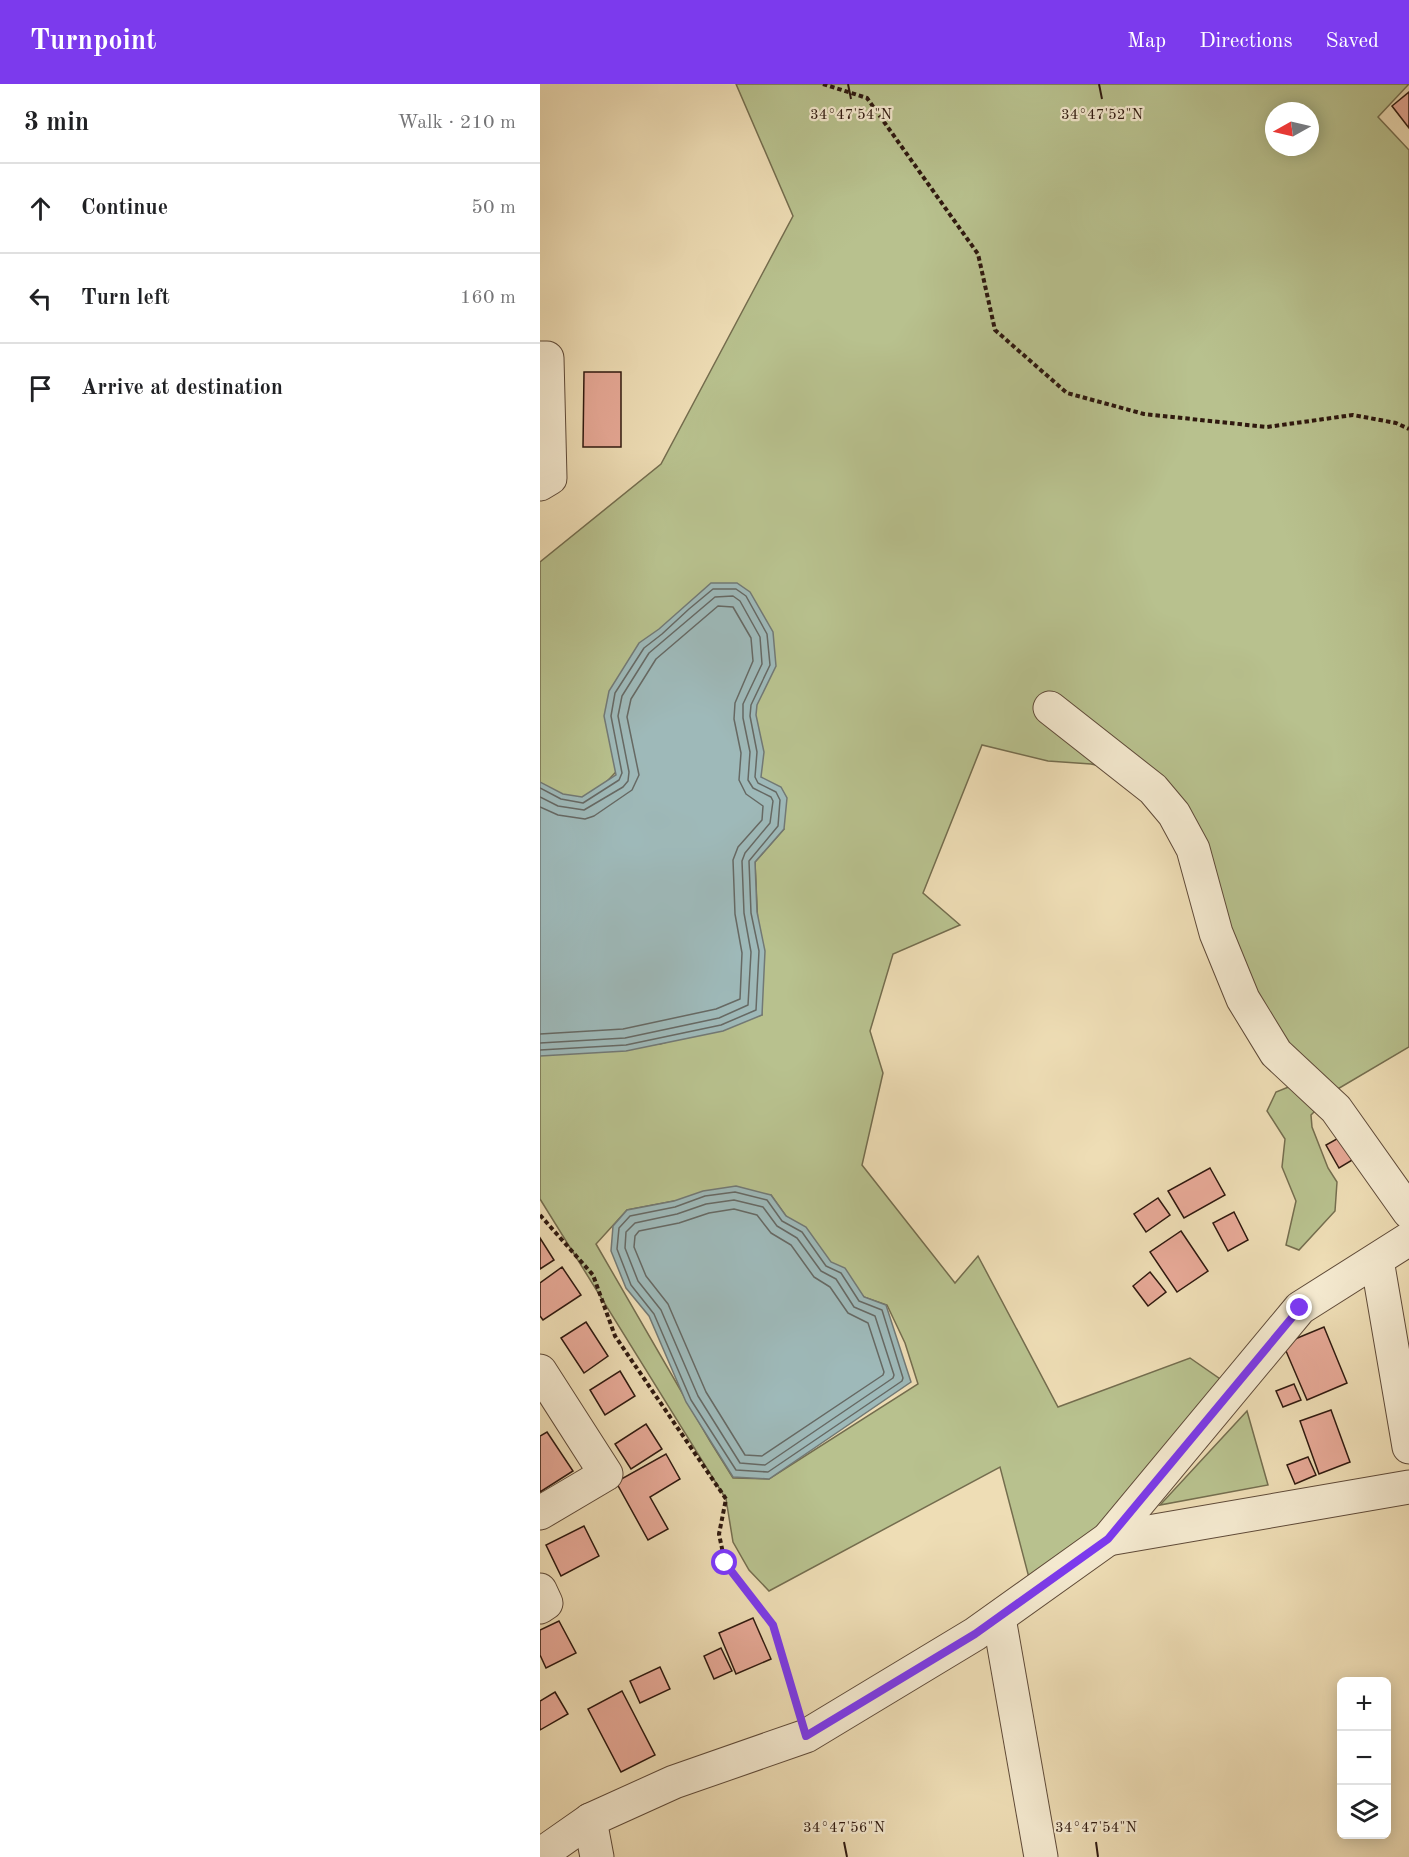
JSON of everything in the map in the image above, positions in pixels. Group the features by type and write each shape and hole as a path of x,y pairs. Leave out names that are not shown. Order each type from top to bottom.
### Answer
{"street":[{"path":"540,358 547,358 550,478 540,484"},
{"path":"1050,708 1153,789 1173,814 1193,849 1216,933 1243,999 1276,1053 1336,1109 1409,1212"},
{"path":"540,1855 590,1820 674,1782 806,1736 999,1618 1108,1539 1300,1308 1409,1239"},
{"path":"1377,1260 1409,1447"},
{"path":"540,1371 606,1474 540,1513"},
{"path":"1108,1539 1409,1487"},
{"path":"540,1590 546,1603 540,1606"},
{"path":"999,1618 1041,1857"},
{"path":"590,1820 597,1857"}],"path":[{"path":"823,84 867,99 978,254 995,330 1067,393 1144,414 1233,424 1267,427 1353,415 1396,423 1409,429"},
{"path":"540,1215 593,1275 615,1336 726,1499 719,1534 725,1563 773,1625 806,1736"}],"green space":[{"path":"736,84 1409,84 1378,117 1409,150 1409,1047 1336,1090 1272,1029 1160,779 1091,764 1048,761 982,745 923,893 960,925 893,954 870,1031 883,1073 862,1165 955,1283 978,1256 1058,1407 1190,1358 1223,1381 1130,1513 1033,1593 1000,1467 769,1591 749,1570 733,1542 726,1499 540,1199 540,1053 660,1044 762,1015 755,862 784,829 655,731 571,819 540,802 540,562 661,464 793,216","holes":["771,1195 786,1216 864,1297 887,1305 905,1343 918,1384 769,1479 733,1478 596,1244 627,1210 674,1201"]},
{"path":"1296,1084 1316,1110 1311,1115 1312,1127 1328,1168 1337,1182 1335,1211 1299,1250 1286,1245 1296,1201 1282,1167 1285,1139 1267,1111 1276,1092"},
{"path":"1247,1411 1268,1485 1160,1505"}],"water":[{"path":"711,583 737,583 750,592 773,632 776,666 757,705 756,715 764,752 761,777 781,787 787,798 784,829 755,862 757,912 765,951 762,1015 723,1031 626,1051 540,1056 540,782 563,794 582,797 616,775 604,716 609,691 639,643 659,629"},
{"path":"736,1186 771,1195 786,1216 806,1227 831,1262 845,1268 864,1297 886,1305 911,1382 769,1479 733,1477 686,1402 649,1316 626,1288 611,1251 613,1226 627,1210 674,1201 703,1191"}],"building":[{"path":"1409,92 1409,128 1392,106"},
{"path":"584,372 621,372 621,447 583,447"},
{"path":"1342,1136 1354,1159 1339,1168 1326,1145"},
{"path":"1210,1168 1225,1195 1184,1218 1168,1191"},
{"path":"1158,1198 1170,1215 1146,1232 1134,1214"},
{"path":"1234,1212 1248,1240 1228,1251 1213,1223"},
{"path":"1181,1231 1208,1271 1177,1292 1150,1252"},
{"path":"540,1238 554,1260 540,1269"},
{"path":"562,1267 581,1295 543,1320 540,1316 540,1283"},
{"path":"1150,1272 1166,1292 1148,1306 1133,1286"},
{"path":"586,1322 608,1356 584,1373 561,1338"},
{"path":"1324,1327 1347,1383 1307,1400 1283,1344"},
{"path":"620,1371 635,1396 605,1415 590,1390"},
{"path":"1294,1384 1301,1400 1283,1407 1276,1391"},
{"path":"1331,1410 1350,1462 1319,1474 1300,1421"},
{"path":"646,1424 662,1449 631,1469 615,1444"},
{"path":"547,1432 573,1471 540,1492 540,1436"},
{"path":"666,1454 680,1479 650,1497 668,1529 648,1540 616,1482"},
{"path":"1308,1457 1316,1475 1295,1484 1287,1465"},
{"path":"584,1526 599,1556 561,1576 546,1545"},
{"path":"753,1618 771,1659 736,1674 719,1633"},
{"path":"559,1621 576,1653 546,1668 540,1655 540,1630"},
{"path":"721,1648 732,1671 714,1679 704,1656"},
{"path":"660,1667 670,1689 640,1703 630,1681"},
{"path":"622,1691 655,1755 621,1772 588,1709"},
{"path":"555,1692 568,1714 540,1730 540,1701"}],"route":[{"path":"725,1563 773,1625 806,1736 975,1634 1108,1539 1300,1308"}]}
